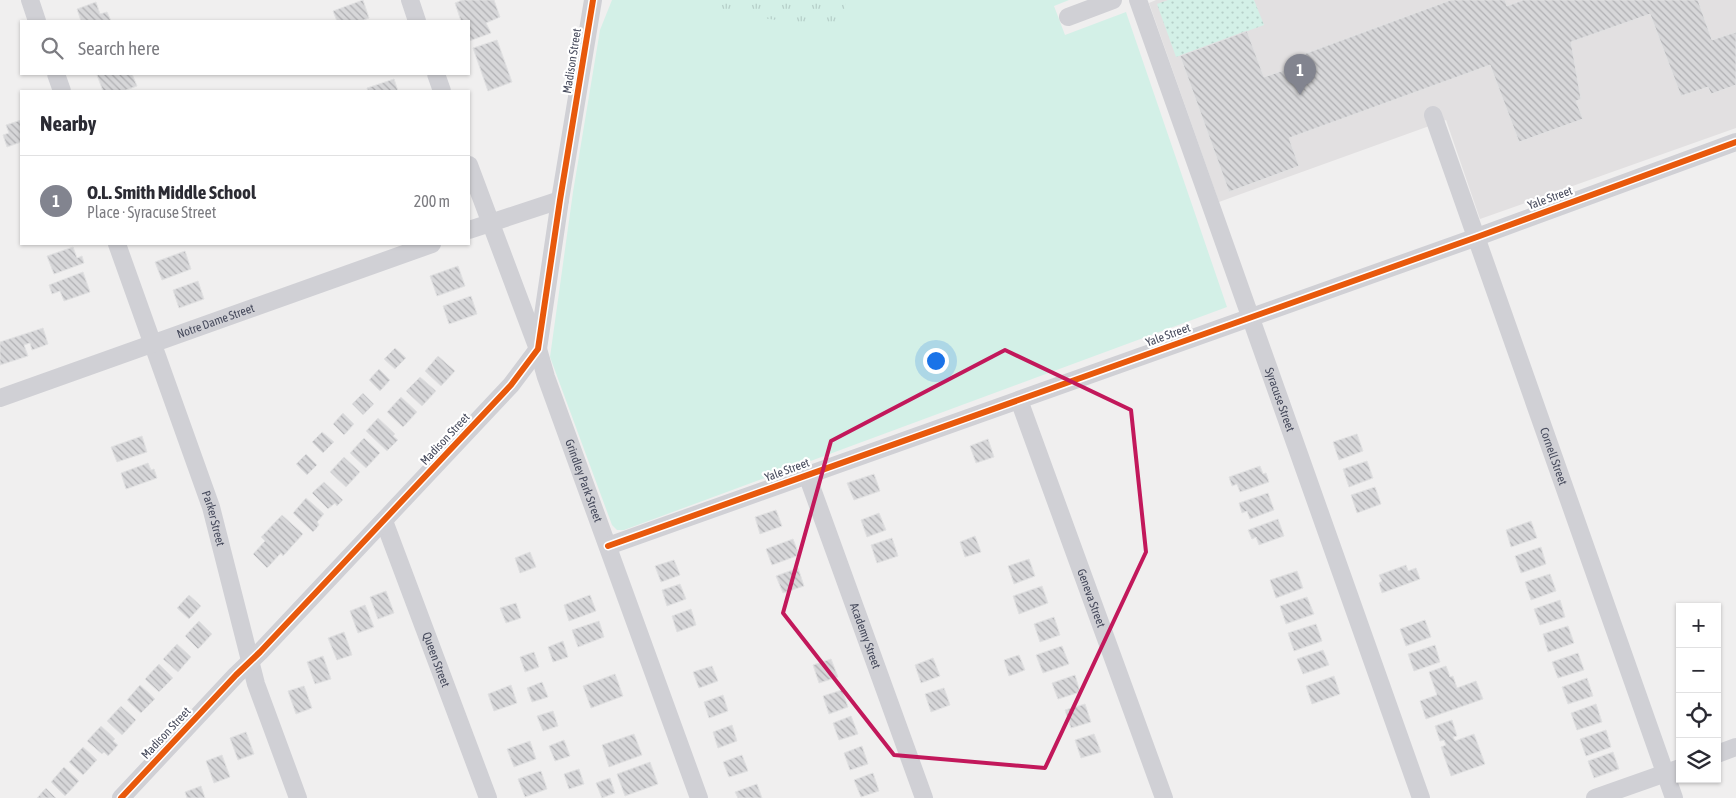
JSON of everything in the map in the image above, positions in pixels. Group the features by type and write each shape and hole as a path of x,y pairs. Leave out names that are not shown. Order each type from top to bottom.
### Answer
{"street":[{"path":"30,0 37,20"},
{"path":"410,0 417,20"},
{"name":"Madison Street","path":"121,798 511,385 538,350 560,200 593,0"},
{"path":"1068,18 1112,0"},
{"name":"Syracuse Street","path":"1138,0 1421,798"},
{"path":"56,75 62,90"},
{"path":"436,75 442,90"},
{"name":"Cornell Street","path":"1433,115 1672,770 1674,798"},
{"name":"Yale Street","path":"608,546 1477,237 1736,142"},
{"name":"Grindley Park Street","path":"470,168 538,350 699,798"},
{"path":"470,230 560,200"},
{"name":"Parker Street","path":"117,245 211,507 250,662 298,798"},
{"name":"Notre Dame Street","path":"0,398 429,245"},
{"name":"Geneva Street","path":"1019,400 1164,798"},
{"name":"Academy Street","path":"807,475 924,798"},
{"name":"Queen Street","path":"384,521 488,798"},
{"path":"1721,753 1736,747"},
{"path":"1595,798 1672,770"}],"highlighted area":[{"path":"1005,350 1131,410 1146,552 1045,768 894,755 783,613 831,441"}],"shaded area":[{"path":"1156,0 1736,0 1736,128 1480,219 1446,120 1219,202 1149,3"}],"green space":[{"path":"612,0 1069,0 1054,6 1065,35 1126,12 1227,307 624,530 617,530 612,525 550,357 573,192 600,30"},
{"path":"713,0 846,0 841,29 712,11"},
{"path":"1168,0 1254,0 1264,25 1176,57 1157,4"}],"building":[{"path":"363,0 369,18 364,20 337,20 333,11"},
{"path":"462,0 494,0 500,17 486,23 491,33 470,41 470,20 461,20 455,3"},
{"path":"1451,0 1505,0 1507,6 1523,0 1698,0 1712,40 1736,32 1736,85 1711,94 1708,87 1681,96 1650,14 1571,42 1581,99 1576,101 1583,119 1519,142 1490,65 1289,138 1299,166 1229,192 1180,56 1247,31 1264,77 1296,66 1293,58"},
{"path":"96,2 100,14 107,12 111,20 81,20 77,9"},
{"path":"497,40 512,82 488,91 473,48"},
{"path":"97,75 132,75 137,86 126,90 103,90"},
{"path":"394,79 398,90 368,90 367,88"},
{"path":"20,120 20,142 7,147 3,135 9,133 6,125"},
{"path":"73,247 77,258 82,256 84,263 54,274 47,256"},
{"path":"185,251 191,269 162,280 155,262"},
{"path":"458,266 465,286 437,296 430,276"},
{"path":"83,272 90,292 64,301 60,291 52,294 49,285"},
{"path":"198,281 204,299 179,308 173,290"},
{"path":"471,296 477,314 449,324 443,306"},
{"path":"43,328 48,344 32,350 30,343 24,345 28,356 0,365 0,342"},
{"path":"395,348 406,358 395,369 384,359"},
{"path":"438,356 455,371 441,386 425,371"},
{"path":"379,369 390,380 380,391 369,380"},
{"path":"420,377 436,391 422,406 406,391"},
{"path":"363,393 374,404 363,415 352,404"},
{"path":"401,397 417,412 403,427 387,412"},
{"path":"343,413 354,424 344,435 333,424"},
{"path":"378,418 395,434 393,436 398,440 387,451 366,431"},
{"path":"322,432 334,442 323,453 312,442"},
{"path":"1357,434 1363,451 1339,460 1333,442"},
{"path":"142,436 147,452 117,462 111,447"},
{"path":"364,438 380,453 366,468 350,453"},
{"path":"988,439 994,457 976,463 970,446"},
{"path":"306,454 317,465 307,475 296,464"},
{"path":"344,457 360,472 346,487 330,472"},
{"path":"1367,461 1373,478 1349,487 1343,469"},
{"path":"148,463 151,470 154,469 157,478 126,489 121,473"},
{"path":"1260,466 1263,474 1266,473 1269,482 1240,492 1237,484 1232,486 1229,477"},
{"path":"874,474 880,491 854,500 847,483"},
{"path":"324,482 343,500 337,506 335,503 328,509 312,493"},
{"path":"1375,487 1381,504 1357,513 1351,495"},
{"path":"1268,493 1274,510 1250,519 1247,511 1242,513 1239,503"},
{"path":"306,498 324,514 317,522 319,525 313,532 293,513"},
{"path":"776,510 782,526 760,534 755,517"},
{"path":"879,513 886,530 867,537 861,520"},
{"path":"282,515 303,534 283,556 281,553 267,568 253,554 265,541 261,537"},
{"path":"1278,519 1284,536 1259,545 1256,537 1252,539 1248,530"},
{"path":"1531,521 1537,538 1511,547 1506,530"},
{"path":"975,536 981,552 965,557 960,542"},
{"path":"892,538 898,556 877,563 871,545"},
{"path":"793,539 799,555 772,565 766,549"},
{"path":"1541,547 1546,564 1521,573 1515,556"},
{"path":"530,552 536,567 520,573 515,558"},
{"path":"1029,559 1035,576 1014,584 1008,566"},
{"path":"674,560 680,575 661,582 655,566"},
{"path":"1406,565 1408,571 1416,568 1420,579 1382,593 1379,583 1382,581 1379,575"},
{"path":"798,568 804,586 783,593 776,576"},
{"path":"1297,571 1303,588 1276,598 1270,580"},
{"path":"1550,574 1556,591 1531,600 1525,582"},
{"path":"680,584 686,599 667,606 662,590"},
{"path":"1042,586 1048,603 1019,614 1013,596"},
{"path":"386,591 394,613 378,619 370,597"},
{"path":"189,595 201,606 189,619 177,608"},
{"path":"590,595 596,611 569,621 564,605"},
{"path":"1307,597 1314,614 1286,624 1280,606"},
{"path":"1560,600 1565,617 1540,625 1534,609"},
{"path":"516,603 521,618 506,623 500,608"},
{"path":"365,605 374,627 358,633 350,611"},
{"path":"691,609 696,625 677,632 672,616"},
{"path":"1054,617 1060,635 1040,642 1034,624"},
{"path":"1425,620 1431,637 1406,646 1400,629"},
{"path":"199,621 212,634 198,649 185,636"},
{"path":"599,621 604,637 578,647 572,630"},
{"path":"1316,624 1322,641 1294,651 1288,633"},
{"path":"1568,626 1574,643 1548,652 1543,634"},
{"path":"344,632 352,655 337,660 328,638"},
{"path":"563,641 568,657 553,662 548,647"},
{"path":"177,644 191,657 178,672 163,659"},
{"path":"1435,645 1440,662 1414,671 1408,654"},
{"path":"1062,646 1069,664 1043,673 1036,655"},
{"path":"1323,650 1329,665 1303,674 1297,659"},
{"path":"534,652 539,667 525,672 520,657"},
{"path":"1578,653 1584,670 1558,678 1552,662"},
{"path":"1019,655 1025,670 1009,676 1004,660"},
{"path":"323,656 331,679 315,684 307,662"},
{"path":"933,658 940,676 921,683 915,665"},
{"path":"831,659 838,677 819,683 813,665"},
{"path":"159,664 173,678 159,692 145,679"},
{"path":"712,666 718,681 699,688 693,672"},
{"path":"1446,666 1450,677 1453,676 1457,688 1476,681 1483,699 1426,719 1420,701 1437,695 1429,672"},
{"path":"615,674 623,696 591,708 583,686"},
{"path":"1075,675 1080,692 1058,699 1052,683"},
{"path":"1334,676 1340,694 1312,704 1306,686"},
{"path":"1587,678 1593,696 1568,704 1562,687"},
{"path":"542,682 548,697 532,702 527,688"},
{"path":"140,685 155,699 141,713 127,700"},
{"path":"511,685 517,703 494,711 488,694"},
{"path":"304,686 312,708 296,714 288,691"},
{"path":"944,688 950,705 931,712 925,694"},
{"path":"842,690 848,707 829,714 823,696"},
{"path":"723,695 728,711 709,718 704,702"},
{"path":"1085,704 1091,722 1071,728 1065,710"},
{"path":"1596,704 1602,722 1577,730 1571,713"},
{"path":"121,706 136,720 122,735 107,721"},
{"path":"553,711 558,726 543,731 537,716"},
{"path":"851,716 858,734 839,740 833,723"},
{"path":"1452,720 1457,736 1453,737 1455,741 1474,734 1485,764 1451,776 1441,747 1446,745 1444,740 1440,741 1435,726"},
{"path":"732,725 737,741 718,748 713,732"},
{"path":"101,726 115,739 113,741 118,745 108,756 104,752 102,754 87,741"},
{"path":"1606,730 1611,747 1586,756 1580,739"},
{"path":"246,732 254,754 238,760 230,738"},
{"path":"634,734 642,755 609,767 602,745"},
{"path":"1094,734 1101,752 1081,758 1075,740"},
{"path":"564,740 570,756 555,761 549,746"},
{"path":"530,741 536,759 514,767 507,749"},
{"path":"862,746 868,764 850,770 844,753"},
{"path":"83,747 97,760 83,775 69,762"},
{"path":"1613,752 1619,769 1594,778 1588,761"},
{"path":"222,755 230,777 214,783 206,761"},
{"path":"742,755 748,771 729,777 723,762"},
{"path":"650,762 658,784 625,796 617,774"},
{"path":"64,767 79,781 65,796 51,782"},
{"path":"579,769 584,784 569,789 564,774"},
{"path":"541,771 547,789 525,797 518,779"},
{"path":"873,773 879,791 861,797 854,780"},
{"path":"610,778 615,793 602,798 596,783"},
{"path":"757,784 762,798 738,798 735,792"},
{"path":"201,786 205,798 187,798 185,792"},
{"path":"46,788 56,798 37,798"}],"cycle path":[{"path":"121,798 511,385 538,349 593,0"},
{"path":"608,546 1477,237 1736,142"}],"place":[{"name":"O.L. Smith Middle School","path":"1300,95"}]}
